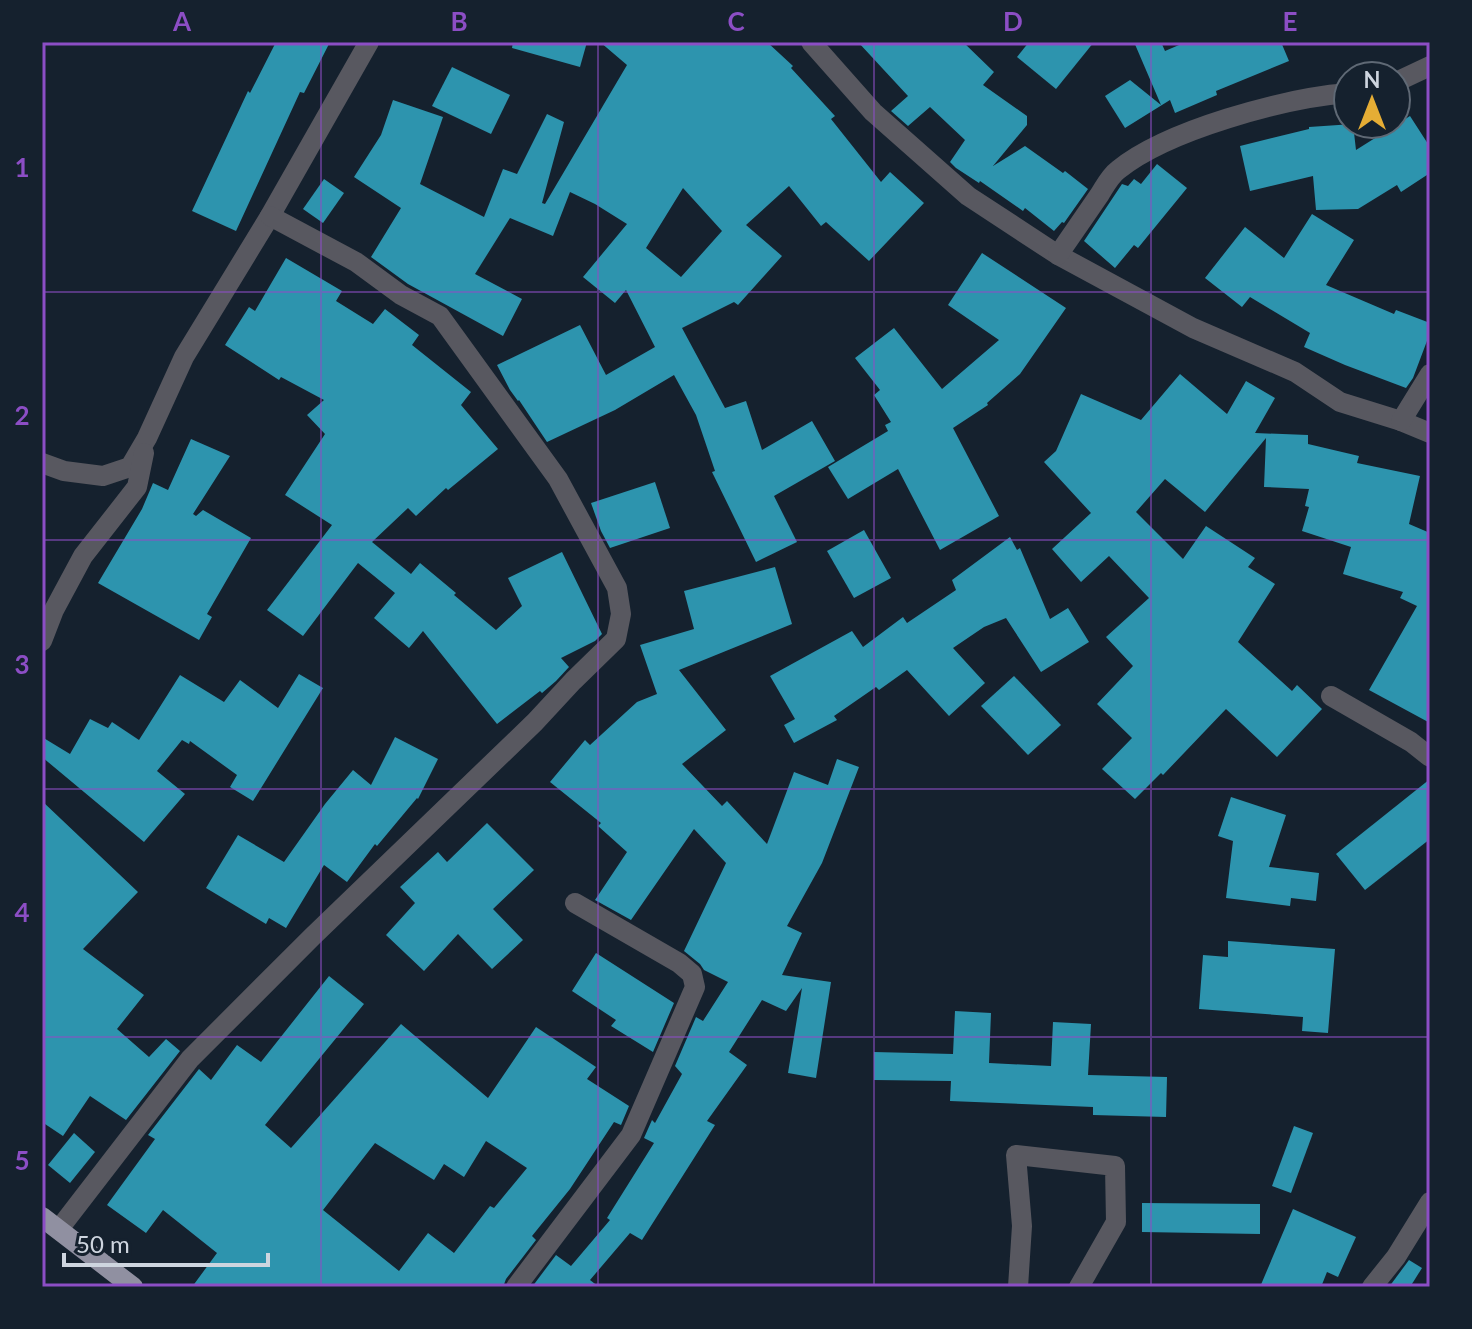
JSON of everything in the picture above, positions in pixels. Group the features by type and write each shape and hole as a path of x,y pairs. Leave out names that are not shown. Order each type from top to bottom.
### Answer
{"main road":[{"path":"50,1223 133,1287"}],"street":[{"path":"42,463 64,471 103,476 130,467 147,438 184,357 270,216 369,42"},
{"path":"811,42 873,112 968,196 1058,255 1193,328 1295,372 1340,402 1430,433"},
{"path":"1058,255 1116,171 1150,150 1250,112 1332,94"},
{"path":"50,1223 190,1059 616,639 621,614 617,588 558,479 440,316 401,295 356,262 270,216"},
{"path":"1401,421 1430,374"},
{"path":"42,641 54,610 83,556 137,487 147,438"},
{"path":"1331,696 1411,742 1430,757"},
{"path":"516,1287 631,1135 695,987 692,974 679,963 575,903"},
{"path":"1018,1287 1022,1226 1016,1155 1115,1166 1116,1222 1079,1287"},
{"path":"1372,1287 1423,1229 1430,1202"}],"building":[{"path":"276,42 330,42 304,93 300,92 236,231 192,211 248,91 250,93"},
{"path":"513,42 587,42 580,67 512,48"},
{"path":"600,42 767,42 793,66 791,68 835,116 831,119 881,182 890,172 924,203 869,261 826,222 821,226 789,186 746,225 782,256 738,305 734,302 682,328 725,408 746,401 762,450 812,421 835,461 774,496 797,542 756,562 712,472 715,471 696,415 674,375 615,410 547,442 510,390 497,365 580,325 606,375 655,347 626,290 615,303 583,277 627,224 570,192 553,236 510,218 475,274 522,299 503,336 408,284 371,257 401,208 354,177 381,135 393,100 443,117 420,184 484,217 503,169 517,174 547,114 564,122 542,203 545,204 627,65","holes":["683,188 722,231 681,277 646,248"]},
{"path":"858,42 963,42 994,72 983,85 1027,116 1027,125 993,166 1025,146 1088,189 1064,223 1054,231 1025,208 1023,211 956,168 950,162 965,140 930,107 908,126 891,111 908,96"},
{"path":"1029,42 1094,42 1056,89 1017,57"},
{"path":"1134,42 1161,42 1165,51 1186,42 1281,42 1289,61 1216,91 1217,95 1175,113 1170,100 1125,128 1105,96 1130,80 1161,105"},
{"path":"452,67 510,95 491,134 432,106"},
{"path":"1412,119 1430,147 1430,173 1401,192 1397,185 1358,209 1316,210 1313,176 1250,191 1240,146 1309,127 1332,125 1332,140 1355,140 1356,150 1372,140 1412,140"},
{"path":"1157,164 1187,188 1138,248 1134,245 1115,268 1084,241 1122,184 1128,186 1134,179 1141,184"},
{"path":"324,179 344,193 323,223 303,209"},
{"path":"1312,214 1354,240 1326,285 1394,314 1396,310 1430,323 1430,333 1413,378 1406,388 1304,347 1310,333 1250,297 1242,307 1205,278 1245,227 1284,258"},
{"path":"982,253 1066,308 1020,374 988,405 953,428 999,516 940,550 898,469 848,499 828,467 888,431 885,425 891,422 874,395 880,390 855,358 894,328 942,389 999,340 948,305"},
{"path":"286,258 342,291 336,301 373,324 385,309 419,335 412,345 471,392 461,405 498,449 448,490 446,488 416,516 408,508 372,542 411,574 420,563 496,630 522,606 508,578 562,552 602,634 595,641 561,658 569,667 556,681 497,724 423,631 409,648 374,618 395,593 358,563 303,636 267,610 332,525 285,495 325,434 307,415 324,400 281,377 279,380 225,345 249,307 255,311"},
{"path":"1180,374 1227,414 1246,381 1275,398 1255,433 1308,435 1308,444 1359,456 1357,463 1420,476 1409,524 1430,533 1430,723 1369,690 1417,606 1400,598 1403,592 1343,574 1351,547 1302,531 1309,507 1305,506 1309,489 1264,487 1266,438 1205,512 1165,479 1136,512 1183,559 1206,526 1255,558 1248,567 1275,584 1238,642 1292,691 1297,685 1322,709 1277,757 1226,709 1163,775 1161,773 1135,799 1102,769 1132,738 1097,704 1133,666 1106,637 1149,598 1109,556 1081,582 1052,549 1091,513 1044,462 1056,451 1081,394 1141,420"},
{"path":"191,439 230,456 193,514 196,516 203,510 251,538 207,614 212,617 199,640 98,583 142,509 153,483 168,490"},
{"path":"655,482 670,528 610,548 591,503"},
{"path":"864,530 891,578 854,598 827,551"},
{"path":"1010,537 1017,550 1020,548 1050,619 1068,608 1089,642 1041,672 1006,618 984,627 953,648 985,683 949,716 907,670 834,716 837,720 794,743 784,725 795,719 770,676 852,631 863,647 903,617 907,623 956,590 952,580"},
{"path":"775,567 792,624 679,670 726,730 682,764 722,806 727,801 767,844 794,772 828,785 837,759 859,767 822,863 787,926 802,933 782,975 831,982 816,1078 788,1073 802,988 786,1011 762,1000 729,1052 747,1065 707,1121 715,1125 642,1240 630,1233 590,1280 599,1287 532,1287 556,1255 571,1266 610,1220 607,1218 654,1143 644,1138 682,1074 675,1066 696,1017 703,1021 728,982 704,970 684,951 726,863 694,829 631,920 595,900 627,852 598,826 601,823 550,782 585,740 590,745 637,702 657,694 640,645 694,629 684,591"},
{"path":"299,674 323,688 253,801 230,787 237,775 190,741 189,744 182,740 157,771 185,794 144,842 42,757 42,737 70,754 90,719 108,728 112,722 139,740 180,675 224,702 240,680 278,708"},
{"path":"1014,676 1061,725 1028,755 981,706"},
{"path":"395,737 438,759 418,799 377,846 375,844 347,882 324,865 286,928 269,918 266,924 206,888 238,835 284,862 353,770 371,785"},
{"path":"1430,779 1430,839 1365,890 1336,854"},
{"path":"1231,797 1286,815 1269,867 1319,873 1316,901 1291,898 1290,906 1226,898 1233,841 1218,836"},
{"path":"42,801 138,892 83,949 144,995 117,1029 149,1057 166,1039 180,1051 126,1120 90,1096 63,1136 42,1122"},
{"path":"487,823 534,870 493,909 523,940 492,969 458,934 424,971 386,935 415,903 400,887 438,852 447,862"},
{"path":"1228,941 1335,949 1328,1033 1302,1031 1303,1017 1199,1009 1203,955 1228,957"},
{"path":"596,953 674,1003 653,1052 611,1026 616,1020 572,991"},
{"path":"329,976 364,1004 265,1125 291,1148 401,1024 488,1098 536,1027 596,1067 587,1079 629,1106 621,1125 614,1122 570,1189 532,1236 536,1240 503,1287 192,1287 217,1253 163,1210 146,1233 107,1205 155,1139 148,1135 199,1069 211,1080 237,1045 261,1062","holes":["486,1141 527,1168 494,1208 490,1206 454,1253 428,1233 399,1271 323,1210 375,1143 434,1180 444,1164 464,1177"]},
{"path":"955,1011 991,1013 989,1063 1051,1066 1053,1022 1091,1024 1088,1075 1167,1077 1166,1117 1093,1115 1093,1107 950,1101 951,1081 874,1080 874,1052 953,1054"},
{"path":"1294,1126 1313,1133 1291,1193 1272,1186"},
{"path":"74,1133 95,1152 70,1183 48,1165"},
{"path":"1142,1203 1260,1204 1260,1234 1142,1232"},
{"path":"1293,1209 1356,1237 1338,1277 1327,1272 1321,1287 1260,1287"},
{"path":"1409,1260 1422,1268 1410,1287 1389,1287"}]}
